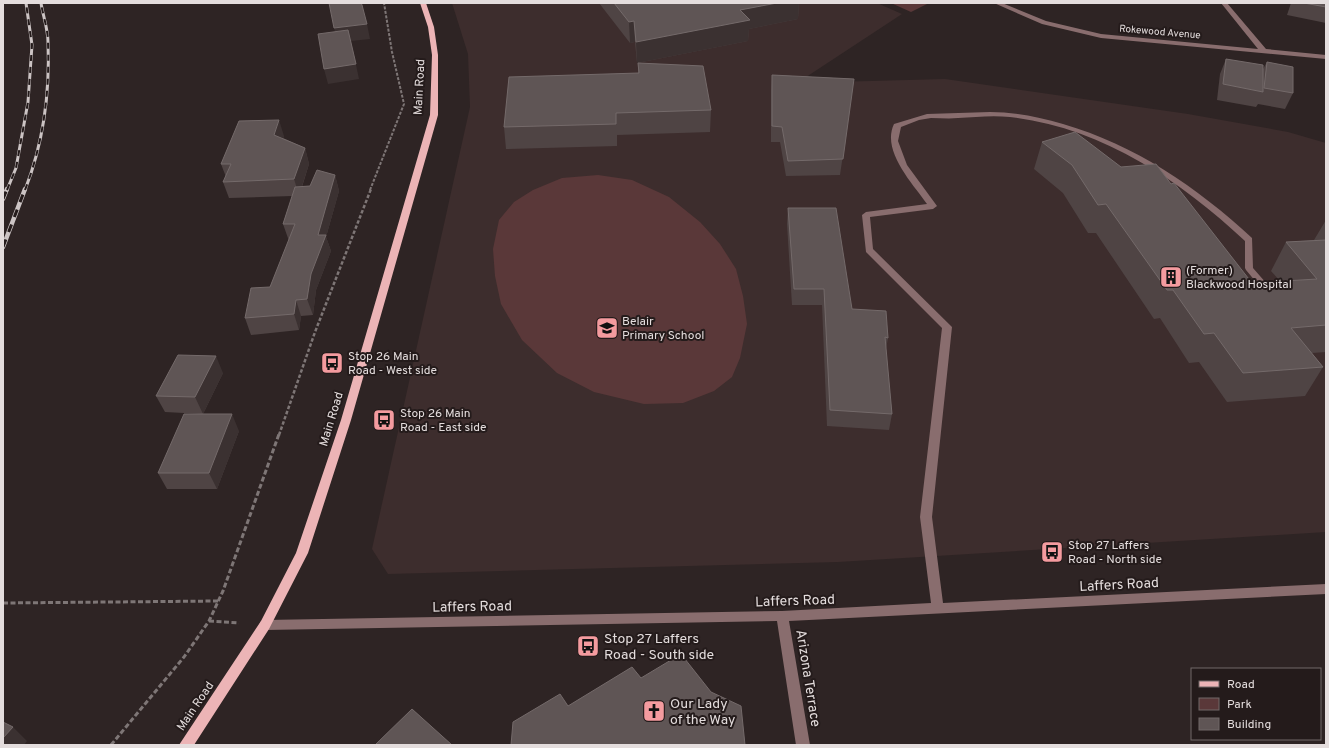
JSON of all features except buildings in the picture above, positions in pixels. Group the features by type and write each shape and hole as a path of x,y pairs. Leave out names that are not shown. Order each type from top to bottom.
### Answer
{"main road":[{"name":"Main Road","path":"186,745 266,625 302,553 346,420 434,115 435,55 431,27 423,3"}],"street":[{"name":"Rokewood Avenue","path":"997,3 1044,23 1101,36 1326,56"},
{"path":"1224,3 1264,51"},
{"path":"938,608 926,517 947,327 869,250 867,236 866,215 933,206 903,165 894,141 897,126 923,117 1010,115 1068,127 1115,146 1150,164 1199,197 1238,229 1249,240 1249,268 1274,298"},
{"name":"Laffers Road","path":"266,625 782,616 1326,589"},
{"name":"Arizona Terrace","path":"782,616 804,745"}],"path":[{"path":"111,745 184,657 209,620 226,584 315,332 404,104 392,52 384,3"},
{"path":"3,603 218,601"}],"shaded area":[{"path":"452,3 877,3 902,14 797,83 945,79 1188,114 1288,132 1326,143 1326,532 838,562 388,574 372,549 470,107 468,54"}],"green space":[{"path":"891,3 929,3 911,12"},
{"path":"598,175 632,180 669,197 700,222 720,244 736,269 743,296 747,324 740,358 732,377 714,391 683,403 644,404 594,392 557,373 522,340 501,304 495,276 493,249 499,220 514,202 533,190 562,178"}],"railway":[{"path":"7,190 16,168 28,102 32,45 26,3"},
{"path":"25,190 41,136 48,80 48,37 41,3"},
{"path":"3,199 7,189"},
{"path":"3,247 25,189"}],"place":[{"name":"(Former) Blackwood Hospital","path":"1171,277"},
{"name":"Belair Primary School","path":"607,328"},
{"name":"Stop 26 Main Road - West side","path":"332,363"},
{"name":"Stop 26 Main Road - East side","path":"384,420"},
{"name":"Stop 27 Laffers Road - North side","path":"1052,552"},
{"name":"Stop 27 Laffers Road - South side","path":"588,646"},
{"name":"Our Lady of the Way","path":"654,711"}]}
